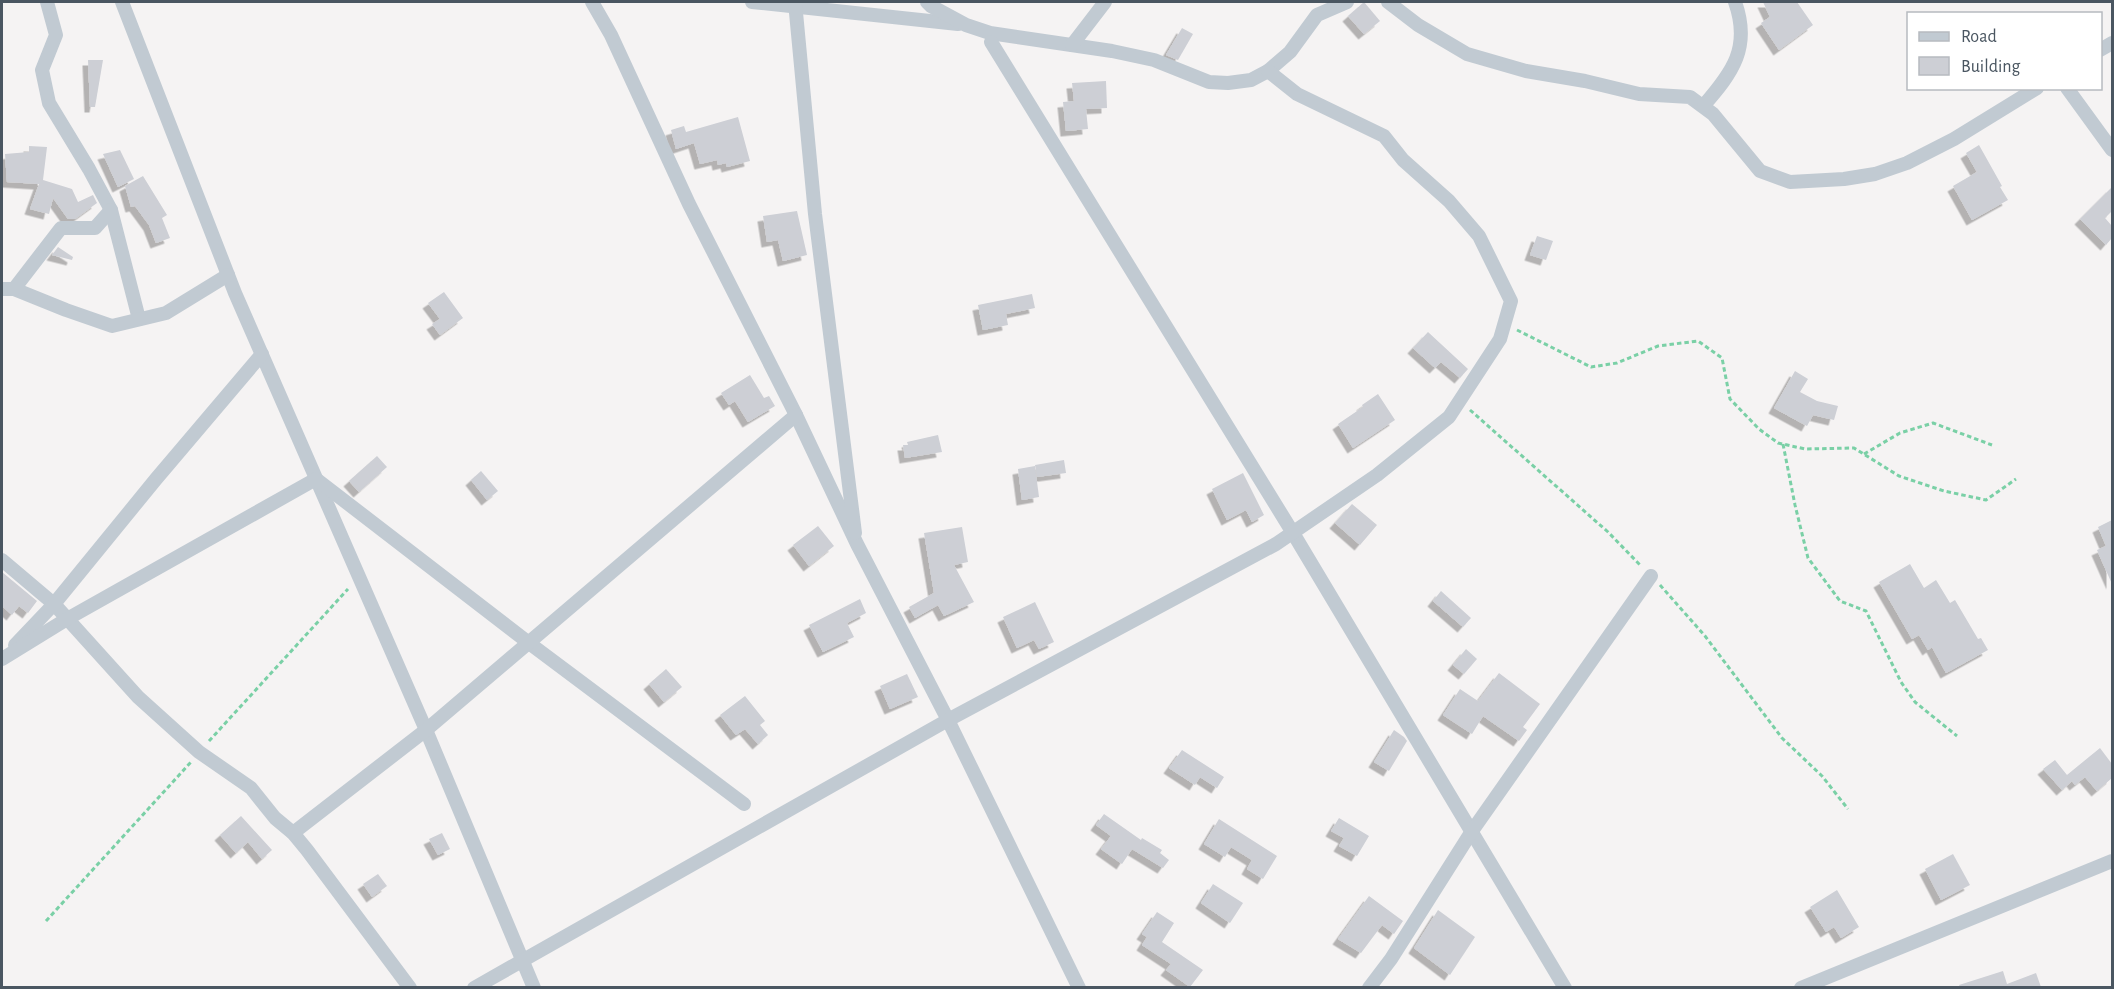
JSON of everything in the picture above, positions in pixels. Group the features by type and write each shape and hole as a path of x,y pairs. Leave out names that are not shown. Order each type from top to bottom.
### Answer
{"street":[{"path":"47,2 56,35 42,70 49,103 111,210 139,320"},
{"path":"122,2 228,275 426,730 534,987"},
{"path":"592,2 611,35 689,204 796,415 857,544 948,720 1079,987"},
{"path":"752,2 795,4 966,25"},
{"path":"927,2 966,25 990,33 1154,60 1209,82 1228,83 1251,80 1268,71 1290,52 1317,15 1347,2"},
{"path":"1072,45 1105,2"},
{"path":"1388,2 1418,25 1467,54 1526,71 1585,81 1639,94 1690,97 1704,105 1713,114 1760,171 1790,182 1822,181 1875,174 1908,164 2034,90"},
{"path":"1704,105 1735,65 1741,43 1741,19 1735,2"},
{"path":"795,4 815,214 857,544"},
{"path":"992,42 1293,533 1565,987"},
{"path":"474,987 948,720 1266,550 1377,475 1449,417 1500,339 1511,301 1497,270 1479,236 1449,201 1404,160 1384,136 1297,94 1268,71"},
{"path":"2068,90 2112,150"},
{"path":"111,210 95,228 61,228 8,289 112,326 166,313 228,275"},
{"path":"2,659 54,604 156,478 262,354"},
{"path":"293,833 426,730 796,415"},
{"path":"2,659 67,619 316,479"},
{"path":"316,479 744,804"},
{"path":"2,560 54,604 138,697 199,752 251,788 275,818 293,833 410,987"},
{"path":"1369,987 1391,959 1472,831 1651,576"},
{"path":"1801,987 2112,861"}],"path":[{"path":"1504,323 1591,367 1617,363 1658,346 1698,341 1722,358 1730,399 1759,429 1778,442 1805,449 1854,448 1899,476 1944,491 1986,500 2016,480"},
{"path":"1460,401 1608,532 1651,576 1705,636 1782,738 1822,776 1848,809"},
{"path":"1863,454 1899,433 1933,423 1992,445"},
{"path":"1783,444 1794,506 1808,558 1840,601 1866,611 1901,682 1915,702 1957,736"}],"building":[{"path":"1364,2 1380,21 1364,34 1348,16"},
{"path":"1763,2 1797,2 1813,25 1779,50 1761,23 1770,17"},
{"path":"1182,28 1193,34 1178,60 1166,55"},
{"path":"88,60 103,60 95,107 90,107"},
{"path":"1106,81 1107,108 1086,109 1088,129 1066,131 1063,102 1074,101 1072,83"},
{"path":"738,117 750,161 727,167 726,163 718,165 717,160 700,164 694,143 676,149 671,130 684,126 686,132"},
{"path":"1979,145 2008,200 1972,220 1953,186 1977,172 1966,153"},
{"path":"29,146 47,147 43,180 72,189 78,202 93,195 97,203 75,219 68,219 53,198 49,214 30,209 39,184 7,182 5,154 29,152"},
{"path":"120,150 134,179 118,187 103,154"},
{"path":"143,176 167,215 162,218 170,238 156,243 149,225 135,206 131,207 125,186"},
{"path":"2112,187 2112,211 2105,218 2112,226 2112,238 2106,245 2080,219"},
{"path":"797,211 807,255 783,261 778,240 767,242 763,216"},
{"path":"1537,236 1553,241 1546,260 1530,255"},
{"path":"58,247 73,257 72,260 52,255"},
{"path":"444,292 463,318 440,335 432,324 440,319 428,303"},
{"path":"1032,294 1035,308 1006,314 1008,325 983,330 978,305"},
{"path":"1428,332 1468,369 1460,378 1441,362 1435,368 1413,348"},
{"path":"1795,371 1808,379 1800,392 1817,401 1838,406 1834,420 1813,415 1807,426 1774,408"},
{"path":"750,375 764,398 769,396 775,406 748,422 735,401 729,405 721,393"},
{"path":"1378,394 1395,420 1353,448 1338,424"},
{"path":"938,435 942,452 905,458 903,445 908,445 907,442"},
{"path":"377,456 387,467 359,492 349,481"},
{"path":"1064,460 1066,473 1037,477 1035,465"},
{"path":"1035,466 1039,497 1022,500 1018,469"},
{"path":"481,471 498,491 487,500 471,480"},
{"path":"1243,473 1264,515 1252,522 1246,510 1227,520 1212,489"},
{"path":"1352,504 1377,525 1360,545 1335,523"},
{"path":"2112,520 2112,584 2097,550 2106,546 2098,527"},
{"path":"818,526 834,546 809,566 793,545"},
{"path":"962,527 968,562 954,565 974,602 944,616 938,605 915,618 909,607 934,593 924,533"},
{"path":"1910,564 1924,588 1936,580 1950,603 1955,600 1978,639 1981,638 1988,650 1946,673 1932,647 1928,650 1919,635 1912,639 1879,582"},
{"path":"2,572 37,601 28,613 19,606 12,615 2,606"},
{"path":"1441,591 1471,618 1463,627 1433,601"},
{"path":"860,599 866,613 847,623 854,637 823,652 809,625"},
{"path":"1035,602 1054,642 1039,649 1034,640 1017,648 1003,617"},
{"path":"1466,649 1477,659 1464,674 1453,665"},
{"path":"666,669 682,687 664,702 649,684"},
{"path":"1499,673 1540,704 1523,727 1527,730 1519,741 1483,716 1472,734 1443,715 1460,689 1478,701"},
{"path":"907,674 918,697 890,709 880,686"},
{"path":"745,696 765,721 760,725 768,735 758,744 745,729 736,735 720,715"},
{"path":"1394,730 1407,741 1389,771 1374,762"},
{"path":"2100,748 2112,764 2112,778 2097,791 2085,777 2075,785 2072,781 2062,790 2043,769 2055,760 2067,775"},
{"path":"1182,750 1224,777 1217,788 1200,777 1195,785 1169,768"},
{"path":"1104,814 1141,840 1142,838 1162,850 1160,853 1169,860 1163,868 1132,849 1122,864 1101,849 1111,836 1096,825"},
{"path":"241,816 272,850 262,859 248,842 236,853 220,835"},
{"path":"1339,818 1369,836 1357,856 1339,846 1344,838 1331,831"},
{"path":"1219,819 1277,856 1263,879 1247,869 1252,860 1231,847 1225,857 1204,844"},
{"path":"442,833 450,849 438,855 429,839"},
{"path":"1953,854 1970,885 1941,900 1925,869"},
{"path":"378,874 387,886 372,897 363,884"},
{"path":"1213,884 1243,903 1230,923 1201,903"},
{"path":"1837,890 1859,927 1841,938 1834,927 1826,932 1810,907"},
{"path":"1369,896 1403,921 1394,934 1382,925 1361,953 1338,939"},
{"path":"1438,910 1475,937 1450,975 1414,948"},
{"path":"1157,912 1174,923 1162,942 1203,970 1190,987 1166,970 1171,964 1142,945 1147,937 1142,934"},
{"path":"2003,971 2007,984 2036,973 2041,987 1960,987 1959,985"}]}
